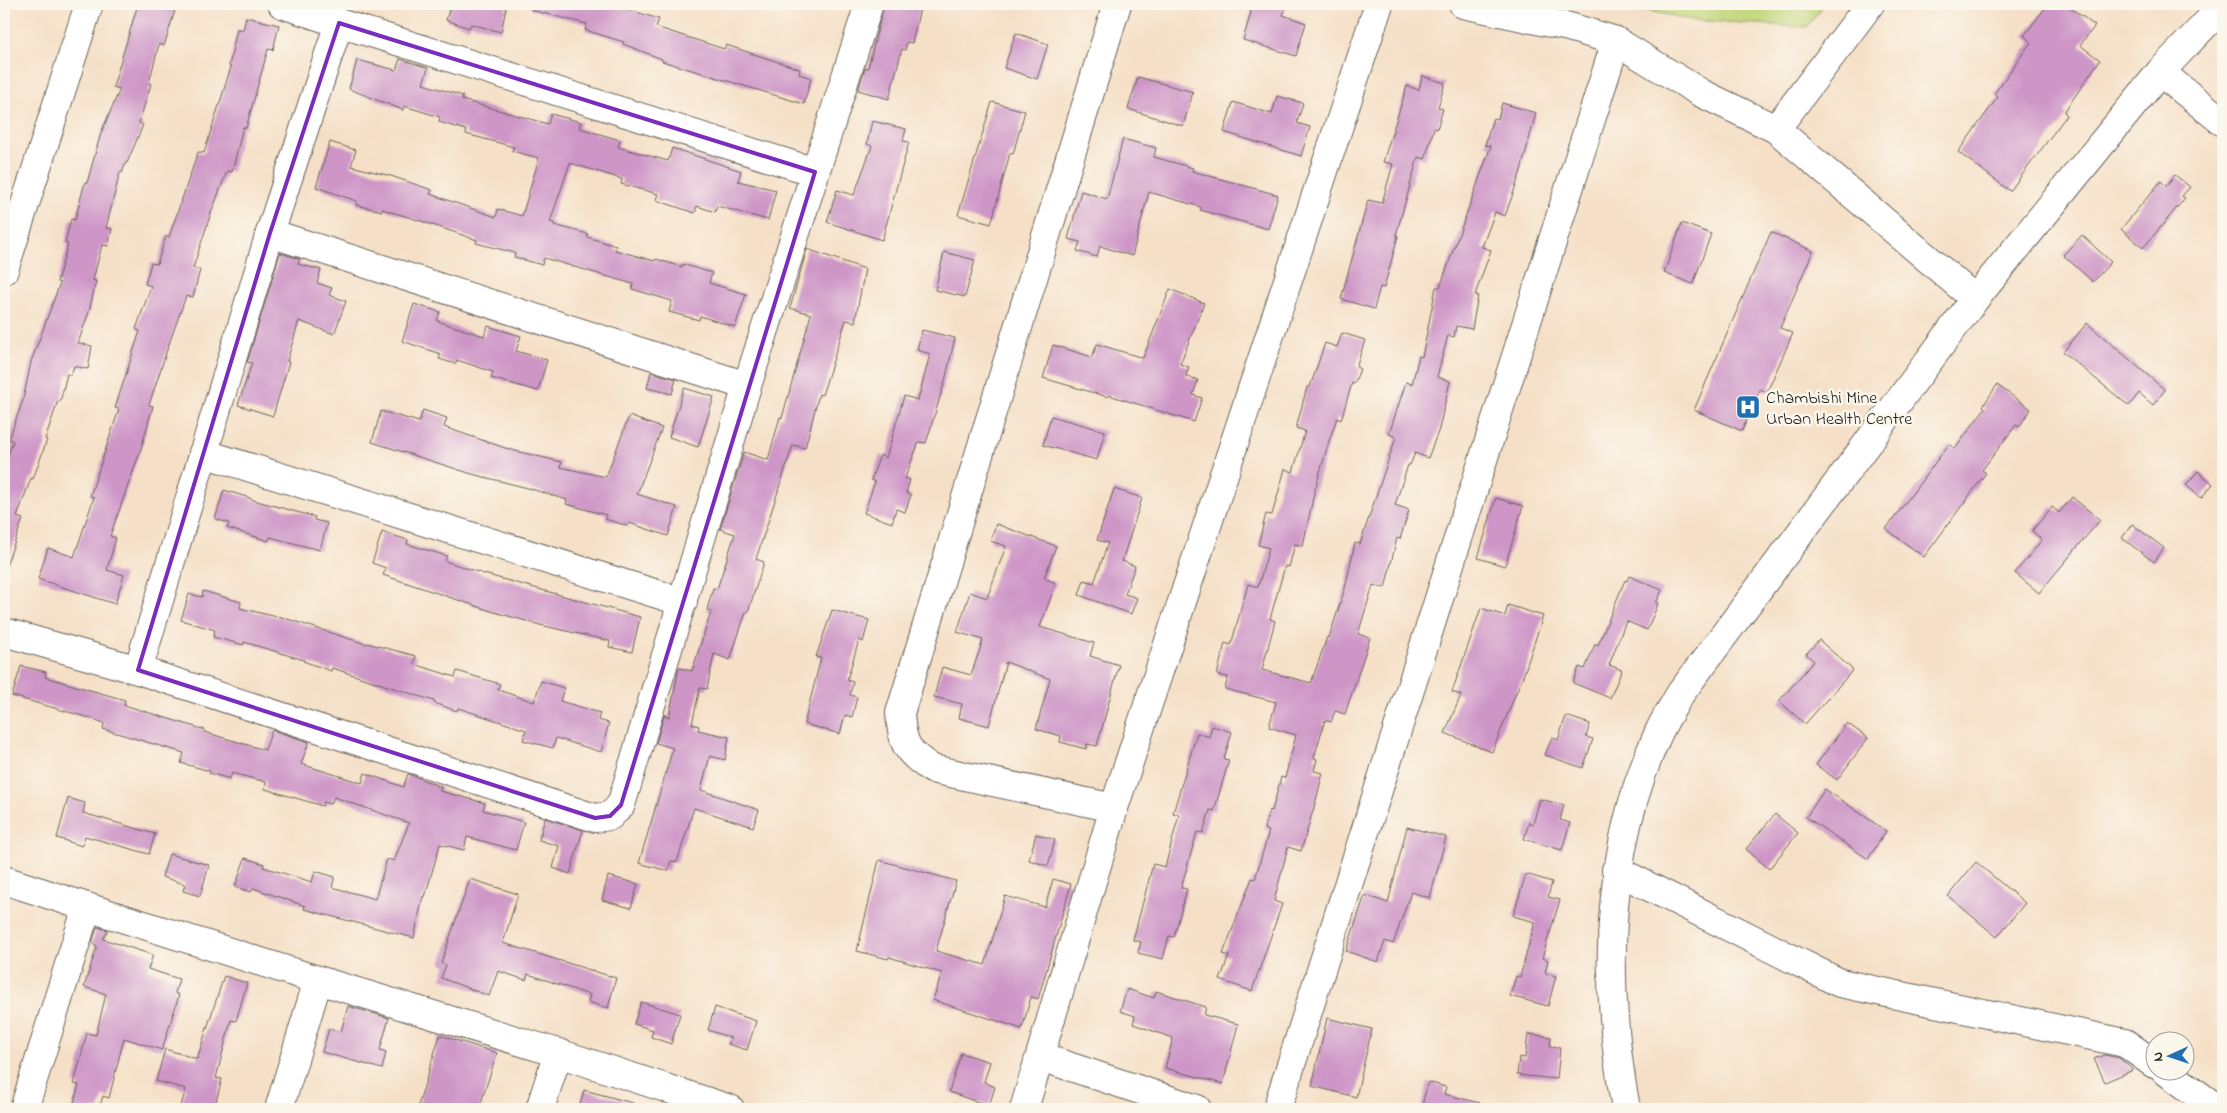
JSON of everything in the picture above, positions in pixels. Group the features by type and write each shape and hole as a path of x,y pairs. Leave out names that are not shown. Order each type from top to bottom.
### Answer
{"street":[{"path":"4,270 89,4"},
{"path":"282,4 815,172"},
{"path":"4,632 138,670 595,818 610,816 621,805 747,386 869,4"},
{"path":"1114,808 932,769 913,756 902,735 900,713 1117,4"},
{"path":"1024,1109 1114,808 1379,4"},
{"path":"1464,4 1569,27 1616,41 1701,93 1776,129 1975,299"},
{"path":"1776,129 1870,4"},
{"path":"1626,1109 1619,1069 1612,996 1612,935 1616,870 1626,825 1641,775 1658,733 1680,694 1975,299 2160,72 2223,6"},
{"path":"138,670 270,233 339,23"},
{"path":"1277,1109 1616,41"},
{"path":"2160,72 2223,122"},
{"path":"270,233 747,386"},
{"path":"202,453 683,602"},
{"path":"1616,870 1840,983 2125,1043 2144,1057"},
{"path":"4,880 318,980 558,1053 730,1109"},
{"path":"24,1109 87,907"},
{"path":"279,1109 318,980"},
{"path":"540,1109 558,1053"},
{"path":"1041,1057 1197,1109"},
{"path":"2178,1080 2218,1109"}],"highlighted area":[{"path":"339,23 815,172 621,805 610,816 595,818 138,670 270,233"}],"green space":[{"path":"1616,4 1824,4 1807,27 1691,20"}],"building":[{"path":"138,4 177,4 164,46 159,44 149,83 151,84 139,123 143,125 127,163 122,173 120,172 106,228 112,229 108,246 102,245 93,280 96,281 89,312 78,343 92,346 88,369 74,366 71,375 67,374 60,402 58,401 45,439 47,440 17,517 23,519 6,566 4,566 4,467 13,441 9,439 23,400 31,362 60,283 57,282 68,244 65,243 71,219 75,220 101,133 120,89 113,87"},
{"path":"451,4 507,4 501,32 471,24 469,28 446,20"},
{"path":"531,4 610,4 659,19 656,27 724,49 726,45 800,69 799,74 811,78 804,104 662,61 662,59 623,44 624,42 585,30 587,24 531,10"},
{"path":"884,4 921,4 912,43 907,42 905,50 902,49 889,99 858,90 865,68 868,68"},
{"path":"1267,4 1286,8 1283,15 1306,23 1296,56 1243,40 1253,5 1265,9"},
{"path":"2048,4 2066,4 2095,26 2080,45 2100,60 2064,112 2067,115 2010,191 1958,152 1998,97 1994,94 2031,42 2024,36"},
{"path":"246,17 279,25 273,50 268,49 246,128 243,127 232,172 227,171 211,213 193,268 200,270 193,297 186,296 170,341 149,405 153,406 141,449 110,536 116,538 107,570 124,575 115,604 38,579 48,548 74,557 94,497 90,496 119,409 115,408 140,331 136,329 151,286 145,284 151,263 157,264 166,236 169,237 198,152 204,153 231,67 229,66 237,29 243,30"},
{"path":"1016,33 1048,44 1037,79 1004,68"},
{"path":"400,59 428,68 423,84 463,96 462,100 548,124 551,114 581,122 579,128 620,140 618,147 668,161 672,148 741,171 738,181 776,190 768,220 717,206 715,212 697,206 695,213 656,200 658,194 621,184 622,179 570,163 550,222 554,223 554,225 588,234 587,237 616,246 615,250 682,267 682,264 712,273 709,283 746,294 735,327 700,316 699,320 669,312 672,301 632,289 633,284 544,258 542,265 514,257 515,253 476,243 477,240 382,209 382,211 356,205 357,201 316,187 330,142 356,150 351,166 391,176 432,190 430,194 496,217 498,209 522,216 539,158 512,151 514,147 466,134 466,130 439,122 440,117 404,106 403,110 349,89 357,60 396,70"},
{"path":"1422,76 1445,83 1438,107 1443,109 1437,129 1434,128 1425,159 1418,157 1396,235 1398,236 1384,288 1380,287 1374,309 1341,299 1368,200 1382,203 1393,164 1383,162 1407,86 1419,90"},
{"path":"1138,77 1193,92 1183,126 1128,109"},
{"path":"1277,96 1303,103 1297,123 1310,127 1301,156 1224,132 1233,102 1272,114"},
{"path":"992,102 1025,111 1013,154 1010,153 991,224 958,215"},
{"path":"1502,103 1536,113 1520,174 1505,216 1495,212 1482,247 1491,250 1475,295 1478,295 1472,329 1456,326 1454,337 1448,335 1437,377 1450,381 1439,429 1428,458 1415,453 1410,465 1408,465 1395,505 1409,510 1400,539 1397,538 1385,588 1373,585 1358,634 1370,638 1345,714 1335,711 1331,722 1325,720 1314,758 1317,759 1314,771 1323,773 1315,804 1301,851 1288,847 1274,901 1282,904 1252,991 1220,980 1229,956 1223,954 1252,878 1255,879 1269,831 1264,829 1269,810 1272,811 1281,777 1285,778 1296,735 1269,727 1276,702 1225,689 1228,677 1217,675 1225,643 1231,645 1248,584 1258,587 1269,548 1258,545 1266,514 1272,515 1285,469 1293,472 1305,431 1296,428 1307,387 1310,387 1325,343 1337,347 1342,333 1365,340 1356,367 1360,369 1354,384 1352,383 1341,420 1337,418 1330,438 1314,493 1303,546 1295,544 1289,567 1285,566 1270,619 1275,621 1262,670 1311,683 1327,637 1329,638 1345,588 1355,543 1360,544 1396,437 1389,434 1406,382 1412,384 1419,356 1422,357 1436,287 1440,287 1491,146 1485,145 1493,118 1498,119"},
{"path":"872,121 906,129 903,141 909,142 882,240 827,222 837,190 854,195 872,146 867,144"},
{"path":"1123,139 1156,148 1154,157 1193,168 1192,171 1278,195 1268,229 1200,210 1201,207 1149,192 1132,256 1100,246 1097,257 1077,251 1080,242 1068,239 1081,191 1107,199"},
{"path":"2175,175 2190,187 2182,196 2185,198 2143,248 2121,229 2161,181 2166,186"},
{"path":"1682,223 1711,234 1693,284 1664,273"},
{"path":"1771,232 1813,251 1780,328 1793,333 1767,392 1760,389 1742,431 1694,410"},
{"path":"2082,235 2111,262 2093,282 2063,255"},
{"path":"807,249 865,269 855,322 846,320 822,395 819,394 805,448 793,445 756,559 764,562 748,612 746,612 730,660 714,654 707,689 700,688 692,724 699,726 698,730 729,737 725,760 710,756 701,790 759,810 753,827 694,808 677,862 671,861 668,871 639,863 673,748 656,743 664,715 669,717 679,668 692,671 711,612 707,610 713,588 717,589 735,534 720,529 744,452 768,460 780,417 782,418 811,314 790,308"},
{"path":"944,252 975,260 965,297 935,290"},
{"path":"280,253 300,259 298,264 321,270 317,283 332,288 329,295 346,301 334,334 299,321 273,416 238,405 252,363 247,362"},
{"path":"1170,289 1204,303 1180,364 1189,367 1186,376 1198,380 1193,395 1202,398 1194,422 1109,395 1108,397 1043,378 1053,345 1092,357 1097,344 1143,358"},
{"path":"414,304 440,312 437,321 484,336 488,326 521,336 516,351 547,360 538,391 491,378 493,372 457,360 456,364 439,359 441,354 402,341"},
{"path":"2087,323 2165,390 2153,405 2139,393 2129,406 2063,352"},
{"path":"922,330 955,338 945,381 926,443 919,442 905,478 910,480 906,493 911,495 905,512 896,509 892,523 864,513 875,482 871,480 880,455 886,458 904,396 918,400 930,354 917,350"},
{"path":"651,372 676,379 672,394 647,388"},
{"path":"1997,385 2031,409 2019,427 2016,425 1982,470 1986,473 1924,557 1886,529 1949,444 1955,449 1985,408 1983,406"},
{"path":"684,388 714,397 698,447 669,437"},
{"path":"423,410 447,418 444,427 511,450 562,462 560,467 606,477 629,416 662,428 637,494 677,507 668,536 629,523 628,526 605,519 606,515 566,504 567,500 472,474 372,442 381,411 419,422"},
{"path":"1051,416 1105,431 1097,460 1043,445"},
{"path":"2198,471 2213,484 2201,498 2186,485"},
{"path":"1114,489 1142,498 1122,561 1135,566 1125,594 1137,598 1131,614 1079,595 1084,580 1094,583 1108,543 1097,540"},
{"path":"224,490 315,517 314,520 327,523 320,550 270,537 269,541 227,528 229,523 215,519"},
{"path":"2072,497 2100,520 2039,593 2015,573 2042,540 2032,531 2052,507 2059,513"},
{"path":"1496,498 1523,506 1505,566 1478,558"},
{"path":"996,524 1056,546 1044,578 1056,583 1040,627 1094,643 1090,656 1119,665 1097,746 1087,744 1086,749 1060,742 1061,736 1036,729 1050,679 1006,662 989,726 959,718 962,704 934,697 942,667 971,675 983,640 957,632 970,592 987,598 1006,546 990,541"},
{"path":"2132,524 2164,548 2154,562 2122,538"},
{"path":"382,532 408,540 407,544 447,556 445,561 484,574 640,617 632,652 609,647 610,641 540,625 491,611 383,575 386,568 372,563"},
{"path":"1629,576 1662,590 1647,630 1626,621 1609,665 1622,670 1610,698 1573,683 1579,667 1585,669 1595,644 1598,645 1625,580 1627,581"},
{"path":"203,591 241,602 240,608 278,616 366,644 416,656 414,664 455,677 457,671 500,684 498,690 534,702 541,681 564,688 560,701 600,713 598,720 609,723 601,752 556,738 553,748 523,740 526,730 458,708 457,711 434,703 434,701 332,668 331,671 304,660 244,642 244,645 213,637 215,630 181,620 189,594 202,597"},
{"path":"1508,605 1543,616 1525,671 1492,752 1445,733 1461,695 1452,692 1481,608 1505,616"},
{"path":"832,610 869,620 863,642 859,640 847,680 853,682 850,695 857,697 852,717 845,715 840,734 804,724 821,658 816,657"},
{"path":"1819,640 1853,670 1805,724 1779,701 1814,661 1806,654"},
{"path":"21,666 46,672 45,677 125,700 124,705 265,750 272,730 309,742 301,764 362,783 365,773 403,787 409,774 441,787 440,791 485,803 483,810 524,822 516,850 467,837 464,850 440,844 425,897 423,896 414,938 304,909 305,906 253,888 251,892 235,887 245,858 264,864 263,867 312,882 315,871 335,877 332,887 375,899 387,859 394,861 409,823 334,797 331,804 323,802 323,806 265,789 266,782 232,773 230,779 209,773 210,771 181,763 184,753 103,729 104,723 93,719 12,696"},
{"path":"1566,716 1590,724 1586,737 1593,739 1583,768 1545,755 1552,737 1558,740"},
{"path":"1847,723 1868,738 1837,780 1816,765"},
{"path":"1212,726 1232,732 1224,759 1229,760 1214,811 1210,810 1203,833 1197,832 1181,888 1187,889 1174,937 1169,936 1163,959 1138,953 1141,942 1133,940 1153,864 1165,867 1179,815 1173,813 1197,733 1209,737"},
{"path":"1825,789 1886,831 1868,859 1806,817"},
{"path":"68,798 85,803 83,813 155,834 149,854 85,836 82,846 57,838"},
{"path":"1540,799 1564,805 1560,820 1570,823 1562,850 1524,839 1529,822 1533,824"},
{"path":"1775,814 1798,833 1769,869 1746,849"},
{"path":"545,818 583,830 570,874 553,868 559,846 539,840"},
{"path":"1407,827 1446,837 1430,898 1411,892 1393,944 1385,941 1378,962 1346,951 1365,895 1388,903"},
{"path":"1036,834 1055,840 1048,866 1029,860"},
{"path":"169,854 209,865 200,896 183,891 185,884 162,877"},
{"path":"879,860 956,881 936,951 985,965 1005,896 1045,907 1053,879 1071,884 1038,999 1031,997 1022,1029 933,1000 942,973 889,957 888,959 857,951"},
{"path":"1976,862 2025,903 1997,937 1948,896"},
{"path":"1526,874 1552,882 1548,897 1560,900 1542,958 1548,960 1545,973 1556,976 1548,1006 1510,996 1516,976 1520,977 1535,922 1513,916"},
{"path":"608,876 638,884 631,908 602,900"},
{"path":"470,879 518,894 503,943 616,978 608,1008 588,1002 590,995 528,974 526,980 498,971 489,996 441,978 446,965 441,963"},
{"path":"97,927 108,930 103,939 153,955 148,969 179,979 175,993 179,995 162,1050 124,1038 109,1098 103,1096 99,1109 72,1109 79,1085 74,1084 87,1033 96,1035 106,994 84,987 97,946 92,943"},
{"path":"224,976 247,983 236,1021 231,1020 216,1078 222,1079 214,1109 180,1109 186,1089 156,1081 165,1049 197,1059"},
{"path":"1127,989 1154,998 1156,991 1206,1007 1204,1015 1238,1024 1223,1084 1165,1068 1173,1038 1133,1024 1135,1016 1120,1011"},
{"path":"641,1002 680,1014 671,1044 651,1037 653,1030 634,1024"},
{"path":"348,1006 389,1018 380,1050 386,1052 382,1069 322,1052 329,1029 341,1032"},
{"path":"715,1007 756,1021 747,1050 728,1044 731,1038 708,1030"},
{"path":"1327,1018 1372,1029 1356,1097 1312,1086"},
{"path":"1528,1034 1551,1037 1550,1047 1560,1048 1557,1079 1517,1075 1519,1057 1525,1058"},
{"path":"440,1035 497,1053 479,1109 417,1109"},
{"path":"961,1053 990,1062 984,1082 995,1087 989,1106 949,1092"},
{"path":"2104,1055 2119,1058 2133,1070 2105,1082 2094,1059"},
{"path":"1428,1082 1446,1087 1444,1094 1480,1103 1479,1109 1421,1109"},
{"path":"584,1090 633,1103 632,1109 579,1109"}],"place":[{"name":"Chambishi Mine Urban Health Centre","path":"1748,407"}]}
